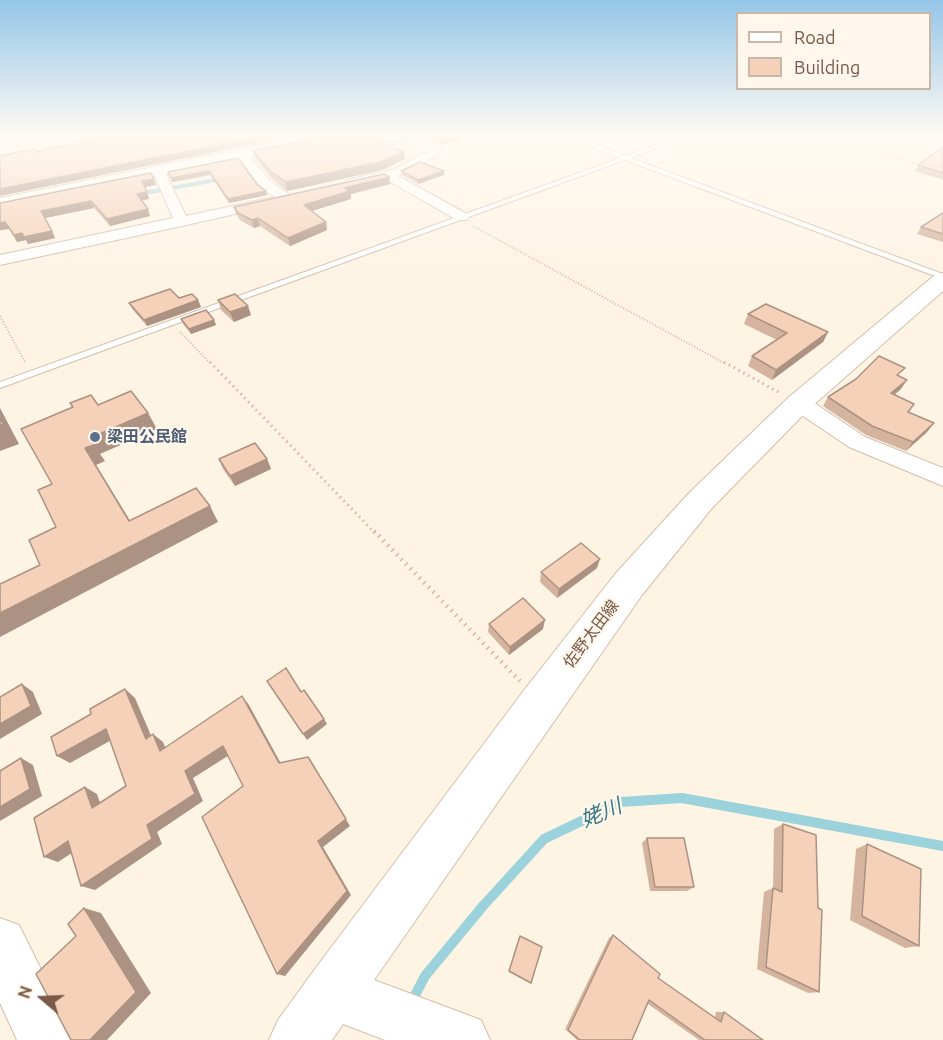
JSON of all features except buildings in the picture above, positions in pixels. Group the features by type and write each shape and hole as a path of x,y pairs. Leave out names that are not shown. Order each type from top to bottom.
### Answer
{"main road":[{"path":"0,203 93,184"},
{"name":"佐野太田線","path":"298,1040 351,999 540,703 643,568 701,500 799,403 943,279"},
{"path":"0,944 47,1040"},
{"path":"351,999 445,1034"}],"street":[{"path":"164,184 182,222"},
{"path":"0,260 291,197 265,184"},
{"path":"342,185 349,184"},
{"path":"401,184 460,218"},
{"path":"799,403 857,442 943,477"}],"lane":[{"path":"0,385 555,184"},
{"path":"692,184 943,279"}],"path":[{"path":"460,218 799,403"},
{"path":"0,316 32,373"},
{"path":"171,323 540,703"}],"waterway":[{"path":"138,194 197,184"},
{"name":"姥川","path":"412,1001 425,976 483,906 544,839 621,802 682,798 943,846"}],"place":[{"name":"梁田公民館","path":"95,437"}]}
